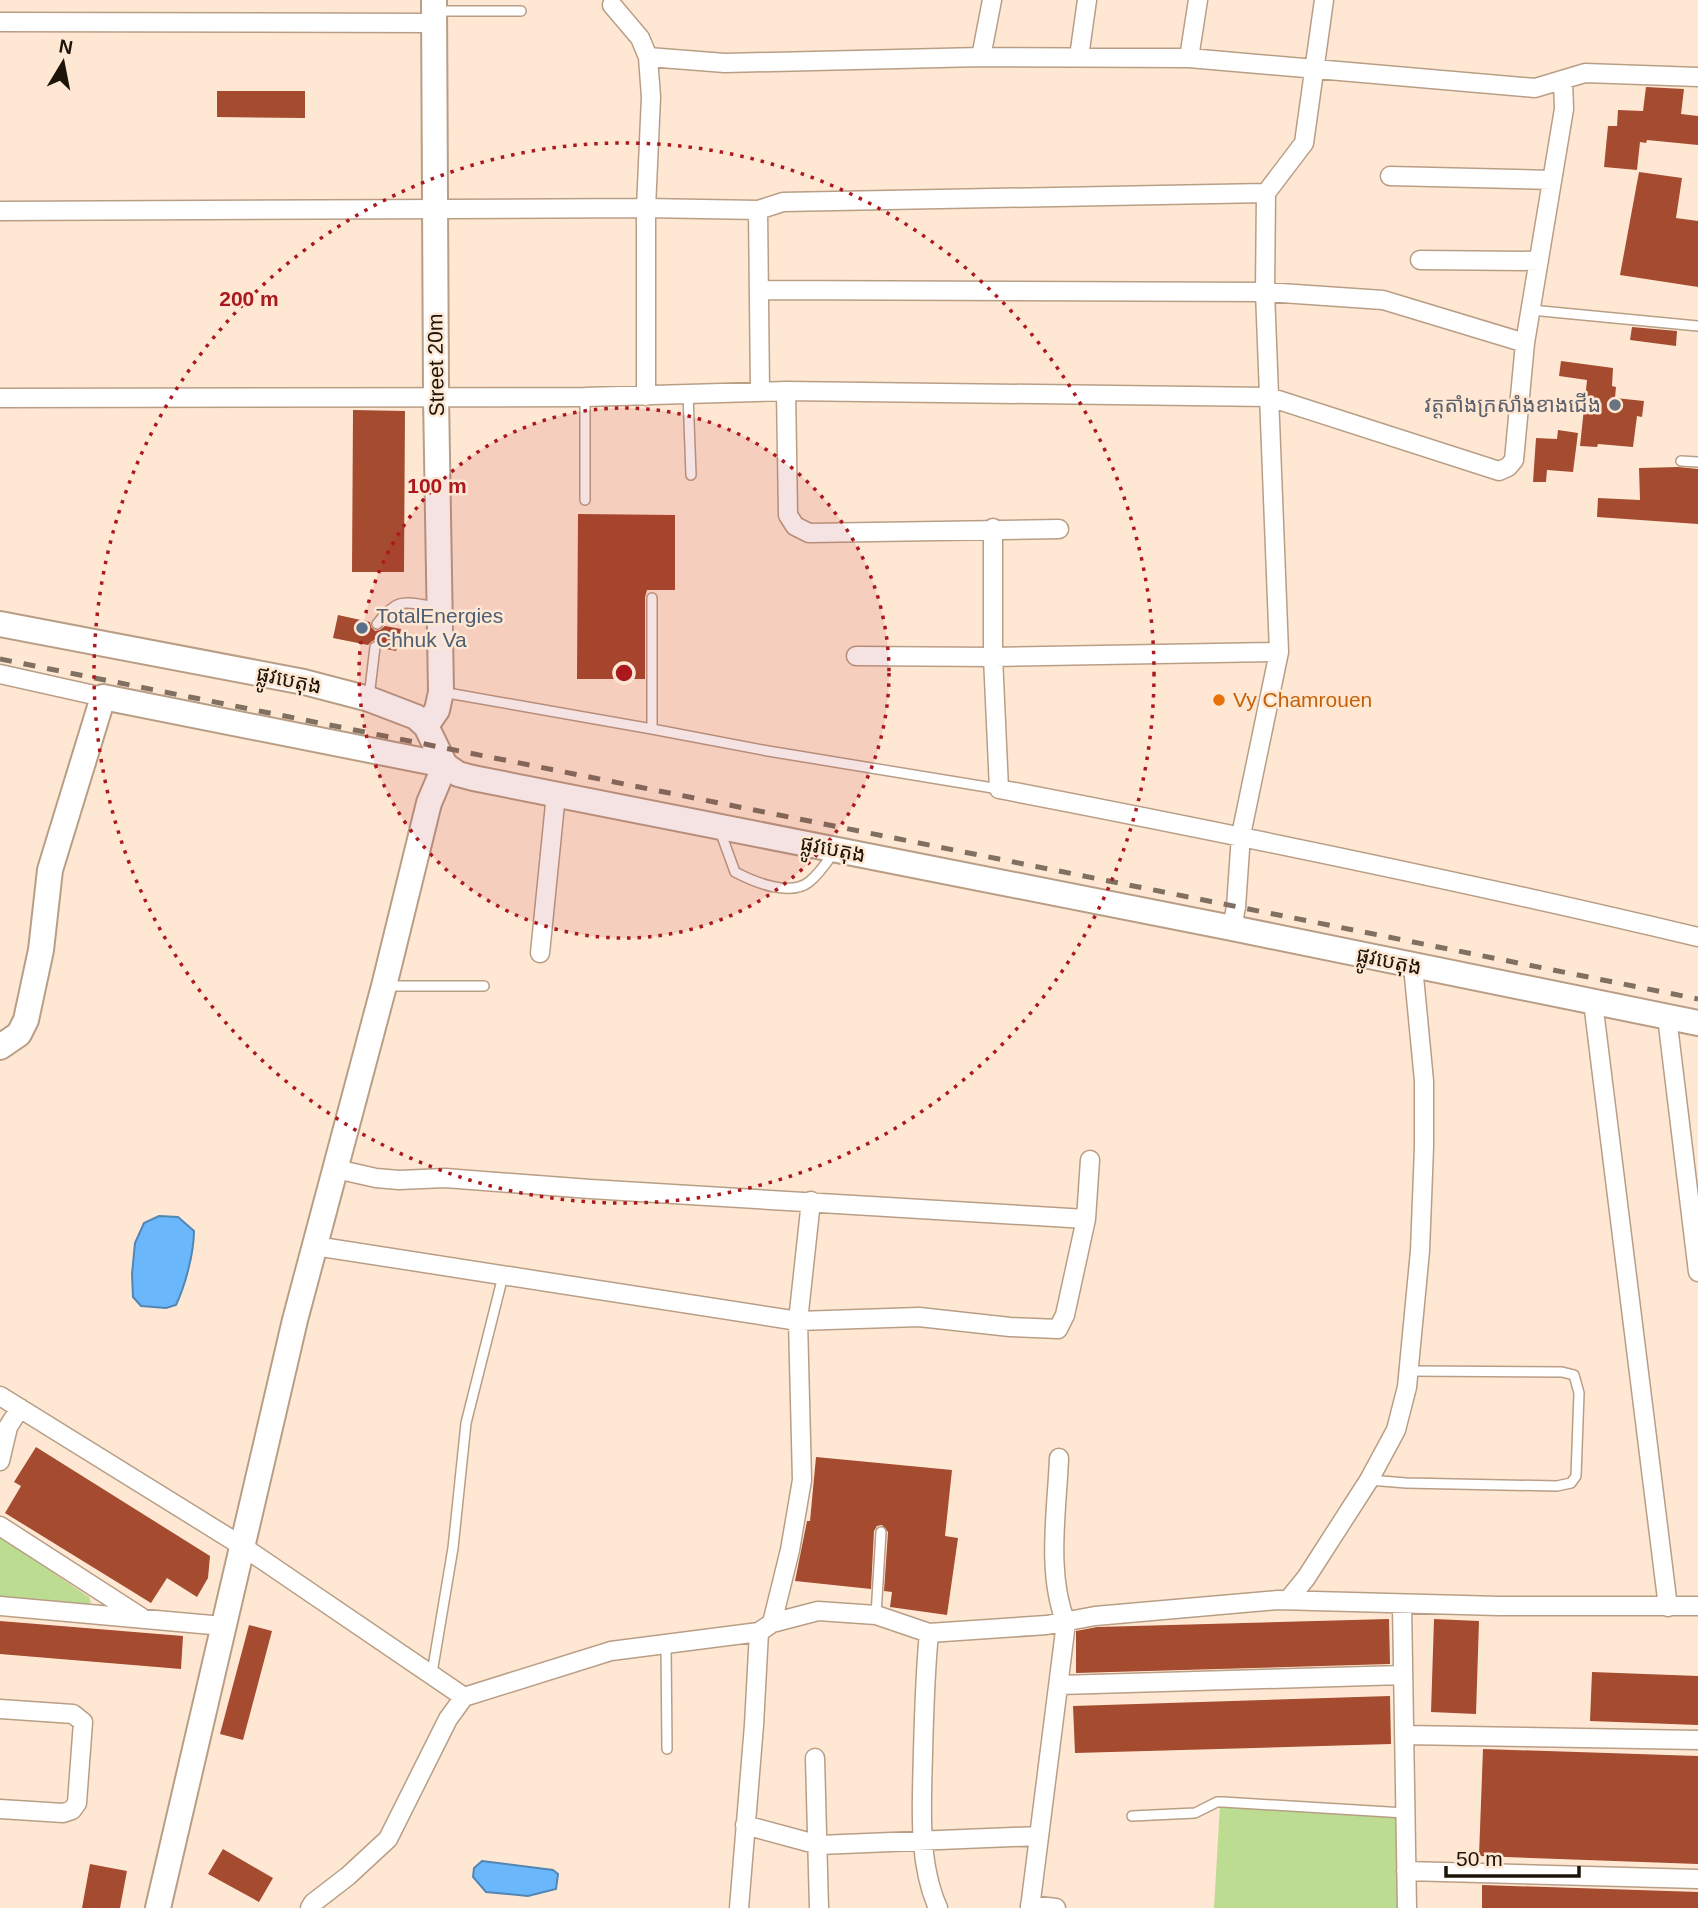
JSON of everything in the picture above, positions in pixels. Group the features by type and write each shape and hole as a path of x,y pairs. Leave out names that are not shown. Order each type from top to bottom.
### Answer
{"street":[{"path":"981,57 992,0"},
{"path":"1079,57 1087,0"},
{"path":"1189,58 1198,0"},
{"path":"1232,928 1241,835 1279,652 1265,292 1266,193 1304,144 1324,0"},
{"path":"612,5 640,38 648,57 651,97 646,208 646,396"},
{"path":"0,22 434,11"},
{"name":"Street 20m","path":"426,726 437,710 441,692 434,11"},
{"path":"648,57 725,63 981,57 1189,58 1535,88 1585,74 1698,77"},
{"path":"0,398 585,397 760,391 1269,397 1499,471 1514,460 1525,343 1564,109 1563,80"},
{"path":"1390,176 1552,180"},
{"path":"0,211 646,208 758,210 783,202 1266,193"},
{"path":"758,210 760,391"},
{"path":"1420,260 1539,261"},
{"path":"759,290 1265,292 1383,300 1525,343"},
{"path":"786,391 788,515 795,526 808,533 1059,529"},
{"path":"993,528 993,657 999,789 1241,835 1561,904 1698,937"},
{"name":"ផ្លូវបេតុង","path":"0,624 304,682 402,710 426,726"},
{"path":"856,656 993,657 1279,652"},
{"path":"0,674 103,696 50,870 41,950 26,1020 19,1034 0,1047"},
{"name":"ផ្លូវបេតុង","path":"103,696 445,765 458,774 472,778 1698,1023"},
{"path":"158,1908 295,1320 384,986 429,803 445,765 426,726"},
{"path":"540,953 556,794"},
{"path":"1288,1600 1306,1578 1369,1480 1396,1430 1407,1387 1420,1251 1424,1147 1423,1082 1413,966"},
{"path":"1593,1002 1668,1607"},
{"path":"1667,1017 1698,1272"},
{"path":"315,1246 798,1321 919,1317 1010,1327 1058,1329 1065,1315 1086,1219 1090,1160"},
{"path":"336,1169 399,1180 445,1178 1086,1219"},
{"path":"739,1908 765,1628 790,1550 802,1480 798,1321 811,1201"},
{"path":"0,1396 243,1546 464,1697"},
{"path":"0,1461 8,1427 20,1408"},
{"path":"1056,1908 1030,1906 1066,1623 1058,1595 1056,1556 1059,1458"},
{"path":"0,1527 144,1619"},
{"path":"310,1908 388,1839 448,1719 464,1697 611,1651 666,1645 765,1628 818,1611 876,1615 929,1633 1066,1623 1095,1616 1288,1600 1402,1604 1698,1606"},
{"path":"1402,1604 1407,1908"},
{"path":"0,1606 223,1626"},
{"path":"929,1633 925,1672 923,1842 929,1889 937,1908"},
{"path":"1060,1685 1403,1675"},
{"path":"0,1709 73,1714 83,1722 77,1803 72,1810 64,1813 0,1809"},
{"path":"1404,1735 1698,1740"},
{"path":"815,1758 819,1908"},
{"path":"746,1825 819,1845 1039,1836"},
{"path":"1406,1871 1698,1879"}],"lane":[{"path":"434,11 521,11"},
{"path":"1531,310 1698,326"},
{"path":"688,394 691,475"},
{"path":"585,397 585,500"},
{"path":"1681,461 1698,462"},
{"path":"652,598 652,729"},
{"path":"377,624 390,607 399,602 440,607"},
{"path":"369,699 375,647"},
{"path":"441,692 768,751 999,789"},
{"path":"718,827 736,872 755,882 783,887 804,886 836,850"},
{"path":"384,986 484,986"},
{"path":"432,1673 453,1548 466,1423 503,1276"},
{"path":"1369,1480 1557,1486 1571,1483 1576,1476 1579,1393 1574,1375 1562,1372 1409,1371"},
{"path":"876,1615 881,1532"},
{"path":"666,1645 667,1749"},
{"path":"1132,1816 1195,1813 1217,1802 1405,1812"}],"green space":[{"path":"0,1537 89,1597 91,1602 88,1606 0,1598"},
{"path":"1220,1805 1403,1816 1398,1908 1214,1908"}],"water":[{"path":"159,1216 178,1217 194,1231 191,1259 183,1289 176,1305 166,1308 141,1306 133,1297 135,1243 144,1223"},
{"path":"482,1861 553,1870 558,1874 556,1889 528,1896 486,1892 473,1877 474,1868"}],"building":[{"path":"1646,87 1684,89 1681,114 1698,116 1698,145 1647,140 1646,143 1640,142 1637,170 1604,167 1608,126 1617,126 1618,110 1643,111"},
{"path":"217,91 305,91 305,118 217,117"},
{"path":"1639,172 1682,178 1676,218 1698,221 1698,287 1620,275"},
{"path":"1632,327 1677,331 1676,346 1630,340"},
{"path":"1561,361 1613,368 1612,386 1616,387 1615,398 1644,401 1642,417 1637,416 1633,447 1598,444 1597,447 1580,446 1587,380 1559,376"},
{"path":"353,410 405,411 404,572 352,572"},
{"path":"1558,430 1578,433 1573,472 1547,470 1546,482 1533,482 1536,438 1557,439"},
{"path":"1639,468 1698,469 1698,524 1597,517 1598,498 1640,500"},
{"path":"578,514 675,515 675,590 647,590 645,597 645,679 577,679"},
{"path":"338,615 370,622 375,631 385,626 401,629 396,651 382,648 376,640 368,645 333,638"},
{"path":"36,1447 210,1556 208,1578 197,1597 167,1578 151,1603 5,1513 21,1486 14,1482"},
{"path":"816,1457 952,1470 945,1536 958,1538 947,1615 890,1607 892,1592 884,1591 888,1532 882,1525 877,1526 874,1531 871,1589 795,1581 807,1521 810,1521"},
{"path":"1389,1619 1390,1664 1076,1673 1076,1631 1097,1627"},
{"path":"1434,1619 1479,1621 1476,1714 1431,1712"},
{"path":"0,1621 183,1636 181,1669 0,1654"},
{"path":"249,1625 272,1631 243,1740 220,1734"},
{"path":"1592,1672 1698,1676 1698,1725 1590,1721"},
{"path":"1390,1696 1391,1744 1075,1753 1073,1706"},
{"path":"1483,1749 1698,1756 1698,1864 1479,1856"},
{"path":"223,1849 273,1878 259,1902 208,1874"},
{"path":"90,1864 127,1871 120,1908 82,1908"},
{"path":"1482,1885 1698,1892 1698,1908 1482,1908"}],"railway":[{"path":"0,659 1698,999"}],"place":[{"name":"វត្តតាំងក្រសាំងខាងជើង","path":"1615,405"},
{"name":"TotalEnergies Chhuk Va","path":"362,628"},
{"name":"Vy Chamrouen","path":"1219,700"}]}
